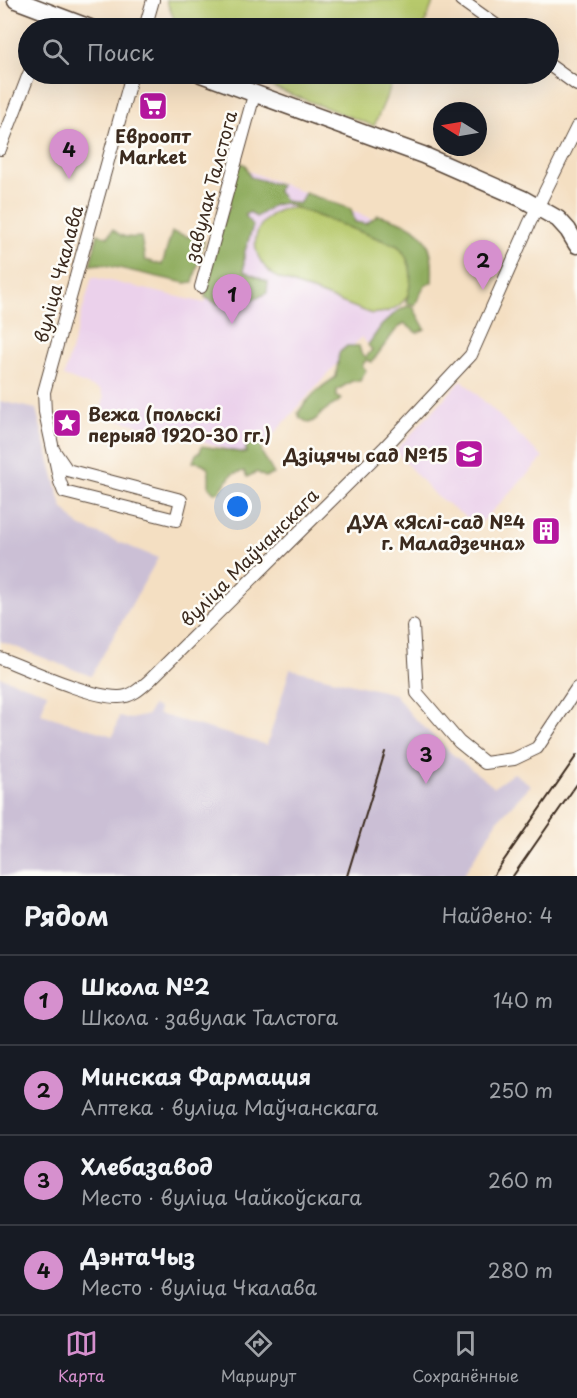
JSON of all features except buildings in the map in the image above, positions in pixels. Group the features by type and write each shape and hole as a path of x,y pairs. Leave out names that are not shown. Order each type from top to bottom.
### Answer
{"main road":[{"path":"16,0 44,18"},
{"path":"226,84 423,155 538,206 558,219 577,245"}],"street":[{"path":"148,18 153,0"},
{"path":"461,0 486,18"},
{"path":"559,72 577,85"},
{"path":"0,149 25,84"},
{"name":"вуліца Чкалава","path":"54,451 67,470 181,500 176,520 64,492 54,451 45,412 44,392 129,84"},
{"name":"завулак Талстога","path":"201,287 254,95"},
{"name":"вуліца Маўчанскага","path":"0,658 92,692 120,697 137,691 195,637 311,518 384,448 471,355 538,206 577,127"},
{"path":"413,626 417,693 459,742 485,763 514,759 537,748 577,688"}],"shaded area":[{"path":"243,169 406,232 415,289 368,344 361,337 254,456 100,415 104,397 100,390 64,376 92,277 205,303"},
{"name":"Дзіцячы сад №15","path":"462,380 543,458 478,526 434,494 395,451"},
{"path":"0,401 36,409 62,507 79,526 158,558 91,676 0,641"},
{"path":"290,669 395,694 411,715 451,753 494,787 514,773 531,785 498,820 463,876 0,876 0,677 47,693 41,714 113,736 119,716 131,719 148,715 152,706 159,708 158,714 267,745"}],"green space":[{"path":"166,0 434,0 427,18 174,18"},
{"path":"264,84 392,84 374,126"},
{"path":"239,162 246,165 250,177 280,185 277,191 286,201 299,204 305,193 351,209 355,222 366,224 378,215 414,229 422,235 431,253 432,282 425,285 415,305 406,303 411,273 407,259 398,246 284,203 274,205 256,217 250,212 245,215 253,226 244,254 244,271 268,282 267,293 244,303 228,305 212,302 205,297 207,285 224,217 230,206 229,196"},
{"path":"285,208 297,208 398,246 409,264 411,274 409,293 404,301 386,312 372,314 276,277 259,259 256,239 264,221"},
{"path":"113,229 125,237 141,237 145,260 162,265 172,232 204,241 193,282 185,283 101,264 90,265 98,234 108,237"},
{"path":"407,306 413,307 425,329 417,333 404,323 395,331 372,362 366,360 362,366 366,370 360,381 352,381 337,390 337,397 341,399 339,401 312,422 309,423 300,418 298,413 306,402 336,377 339,353 347,346 359,346 361,353 366,357 372,350 368,345 381,326 396,312"},
{"path":"260,440 262,453 274,474 265,477 257,472 247,477 244,471 232,474 219,492 214,492 209,487 209,473 206,466 193,462 202,446 246,453 246,447"}],"railway":[{"path":"347,876 385,752"},
{"path":"493,876 577,755"},
{"path":"513,876 577,784"}],"place":[{"name":"Евроопт Market","path":"153,106"},
{"name":"ДэнтаЧыз","path":"69,179"},
{"name":"Минская Фармация","path":"483,290"},
{"name":"Школа №2","path":"232,324"},
{"name":"Вежа (польскі перыяд 1920-30 гг.)","path":"67,423"},
{"name":"Дзіцячы сад №15","path":"469,454"},
{"name":"ДУА «Яслі-сад №4 г. Маладзечна»","path":"546,531"},
{"name":"Хлебазавод","path":"426,784"}]}
